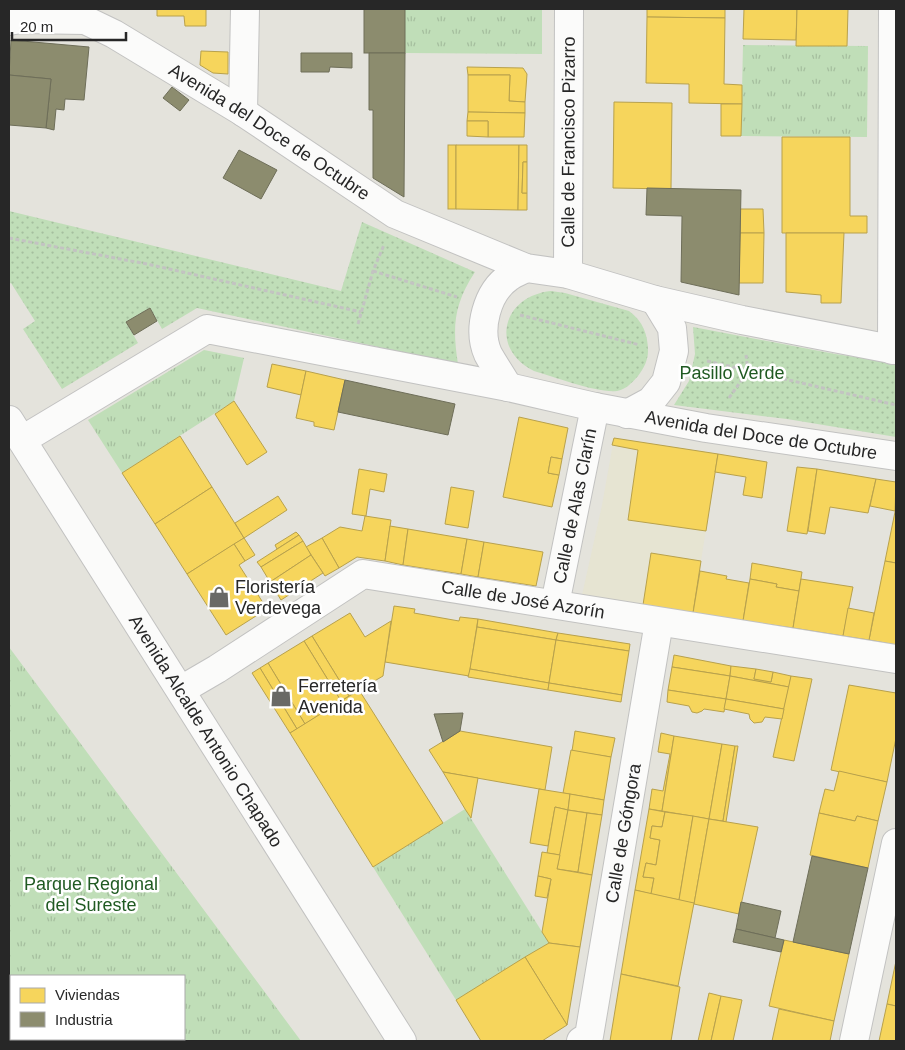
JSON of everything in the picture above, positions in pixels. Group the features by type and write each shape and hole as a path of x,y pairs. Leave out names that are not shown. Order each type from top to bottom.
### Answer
{"street":[{"path":"243,112 245,9"},
{"name":"Calle de Francisco Pizarro","path":"568,274 569,9"},
{"path":"893,9 894,350"},
{"name":"Avenida del Doce de Octubre","path":"9,21 21,19 85,20 114,34 243,112 395,214 526,268 568,274 655,300 742,320 894,350"},
{"path":"508,387 487,352 483,327 487,306 500,286 509,277 526,268"},
{"name":"Avenida del Doce de Octubre","path":"627,414 651,401 666,382 674,352 672,328 655,300"},
{"name":"Avenida del Doce de Octubre","path":"15,430 207,329 508,387 627,414 706,428 896,456"},
{"name":"Calle de Alas Clarín","path":"555,604 595,407"},
{"name":"Avenida Alcalde Antonio Chapado","path":"15,430 402,1041"},
{"name":"Calle de José Azorín","path":"180,690 363,574 896,659"},
{"name":"Calle de Góngora","path":"581,1041 590,1036 659,622"},
{"path":"854,1041 896,843"}],"path":[{"path":"350,356 374,271 395,214"},
{"path":"9,238 147,264 362,312"},
{"path":"374,271 487,306 896,406"},
{"path":"706,428 748,371 742,320"}],"shaded area":[{"path":"614,438 718,454 701,561 651,553 643,605 582,595 602,505"}],"green space":[{"path":"405,9 542,9 542,54 405,53"},
{"path":"743,45 868,46 867,137 741,136"},
{"path":"9,211 341,291 362,222 475,272 463,295 456,316 455,338 458,364 197,308 162,329 150,308 126,322 138,343 62,389 23,329 35,321 11,283 9,284"},
{"path":"551,291 565,293 629,311 638,319 646,334 648,354 642,370 629,385 617,391 598,390 534,371 520,361 511,350 507,337 507,325 512,313 521,303 534,295"},
{"name":"Pasillo Verde","path":"693,327 835,354 896,363 896,437 787,419 674,405 689,381 695,354"},
{"path":"204,350 244,358 234,401 122,473 88,420"},
{"name":"Parque Regional del Sureste","path":"9,647 301,1041 9,1041"},
{"path":"465,809 549,943 456,1000 373,867"}],"building: Viviendas":[{"path":"157,9 206,9 206,26 185,26 184,16 157,16"},
{"path":"647,9 725,9 725,18 647,17"},
{"path":"744,9 797,9 796,40 743,39"},
{"path":"797,9 848,9 847,46 796,46"},
{"path":"647,17 725,18 724,84 742,85 742,104 689,103 689,84 646,83"},
{"path":"201,51 228,52 228,74 213,73 200,65"},
{"path":"467,67 523,68 527,74 525,102 509,101 510,75 468,75"},
{"path":"468,75 510,75 509,101 525,102 525,113 468,112"},
{"path":"614,102 672,103 671,189 613,188"},
{"path":"721,104 742,104 741,136 721,136"},
{"path":"468,112 525,113 524,137 488,137 488,121 467,121"},
{"path":"467,121 488,121 488,137 467,136"},
{"path":"782,137 850,137 850,216 867,216 867,233 782,233"},
{"path":"448,145 456,145 456,209 448,209"},
{"path":"456,145 519,145 518,210 456,209"},
{"path":"519,145 527,145 527,162 523,162 522,193 527,193 527,210 518,210"},
{"path":"523,162 527,162 527,193 522,193"},
{"path":"740,209 763,209 764,233 740,233"},
{"path":"740,233 764,233 763,283 739,283"},
{"path":"786,233 844,233 841,303 821,303 821,295 786,292"},
{"path":"272,364 306,371 301,395 267,387"},
{"path":"306,371 345,380 334,430 314,426 314,422 296,418"},
{"path":"234,401 267,452 247,465 215,414"},
{"path":"519,417 568,428 562,459 551,457 548,473 559,475 552,507 503,497"},
{"path":"180,436 212,487 155,524 122,473"},
{"path":"614,438 718,454 706,531 628,520 638,450 612,445"},
{"path":"718,454 767,462 762,498 743,495 746,477 715,472"},
{"path":"551,457 562,459 559,475 548,473"},
{"path":"797,467 817,469 807,534 787,531"},
{"path":"359,469 387,474 384,492 370,489 366,516 352,514"},
{"path":"817,469 876,479 868,513 830,507 825,534 808,531"},
{"path":"876,479 896,482 895,511 870,506"},
{"path":"212,487 244,538 187,574 155,524"},
{"path":"451,487 474,491 468,528 445,524"},
{"path":"278,496 287,510 244,538 235,523"},
{"path":"896,507 896,563 885,561"},
{"path":"365,516 391,520 385,561 357,557 339,568 322,538 340,527 362,531"},
{"path":"390,526 408,529 403,565 385,561"},
{"path":"408,529 467,539 461,574 403,565"},
{"path":"296,532 299,535 277,549 275,545"},
{"path":"299,535 303,541 261,567 257,562"},
{"path":"244,538 255,555 245,561 234,544"},
{"path":"322,538 339,568 325,576 306,547"},
{"path":"467,539 484,542 478,577 461,574"},
{"path":"303,541 311,555 270,582 261,567"},
{"path":"484,542 543,552 536,586 478,577"},
{"path":"234,544 245,561 239,565 267,609 226,635 187,574"},
{"path":"651,553 701,561 693,613 643,605"},
{"path":"311,555 323,573 281,600 270,582"},
{"path":"885,561 896,563 896,645 869,640"},
{"path":"752,563 802,572 799,591 776,587 777,584 750,579"},
{"path":"700,571 727,576 726,579 749,583 743,621 693,613"},
{"path":"750,579 777,584 776,587 799,591 793,628 743,621"},
{"path":"801,579 853,587 843,636 793,628"},
{"path":"394,606 415,609 414,613 459,621 460,617 478,619 469,676 385,662"},
{"path":"848,608 874,613 869,640 843,636"},
{"path":"350,613 365,637 391,621 383,676 349,696 312,636"},
{"path":"478,619 558,633 556,640 477,627"},
{"path":"477,627 556,640 549,683 470,669"},
{"path":"558,633 630,644 629,651 556,640"},
{"path":"312,636 349,696 341,701 304,641"},
{"path":"556,640 629,651 622,695 549,683"},
{"path":"304,641 341,701 305,724 268,663"},
{"path":"674,655 731,666 730,676 672,667"},
{"path":"268,663 305,724 297,729 260,668"},
{"path":"731,666 756,669 754,679 771,682 773,672 791,676 789,687 730,676"},
{"path":"672,667 730,676 726,699 668,690"},
{"path":"260,668 297,729 290,733 252,673"},
{"path":"470,669 549,683 548,690 468,677"},
{"path":"756,669 773,672 771,682 754,679"},
{"path":"730,676 789,687 784,709 726,699"},
{"path":"791,676 812,679 794,761 773,757"},
{"path":"549,683 622,695 621,702 548,690"},
{"path":"849,685 896,693 896,738 887,782 831,770"},
{"path":"359,690 443,823 373,867 290,733"},
{"path":"668,690 726,699 724,712 704,709 697,713 692,712 689,706 667,702"},
{"path":"726,699 784,709 782,719 765,717 762,722 754,723 750,719 749,714 724,709"},
{"path":"460,731 552,747 545,790 443,772 429,750"},
{"path":"575,731 615,738 611,757 572,751"},
{"path":"661,733 674,736 662,811 649,809 652,789 663,791 670,754 658,752"},
{"path":"674,736 722,744 709,819 662,811"},
{"path":"722,744 735,746 723,821 709,819"},
{"path":"735,746 738,746 726,822 723,821"},
{"path":"571,750 611,757 604,800 563,793"},
{"path":"839,771 887,782 878,821 857,816 855,821 819,813 825,789 834,791"},
{"path":"443,772 478,778 471,818 465,809"},
{"path":"539,789 570,794 568,810 555,807 548,846 530,843"},
{"path":"570,794 604,800 602,815 568,810"},
{"path":"555,807 568,810 560,855 547,853"},
{"path":"649,809 665,812 662,827 652,826 650,838 660,840 656,865 646,863 643,877 654,878 651,894 635,890"},
{"path":"568,810 587,813 578,872 557,869"},
{"path":"665,812 693,816 679,900 651,894 654,878 643,877 646,863 656,865 660,840 650,838 652,826 662,827"},
{"path":"587,813 602,815 592,875 578,872"},
{"path":"819,813 855,821 857,816 878,821 868,868 810,855"},
{"path":"693,816 709,819 694,904 679,900"},
{"path":"709,819 758,827 739,914 694,904"},
{"path":"542,852 560,855 557,869 592,875 580,947 549,943 542,932 551,879 538,876"},
{"path":"538,876 551,879 547,898 535,896"},
{"path":"635,890 694,903 678,986 621,974"},
{"path":"784,940 849,954 834,1021 769,1006"},
{"path":"549,943 580,947 567,1025 525,957"},
{"path":"525,957 567,1025 542,1041 481,1041 456,1000"},
{"path":"896,961 896,1006 887,1004"},
{"path":"621,974 680,987 671,1041 610,1041"},
{"path":"709,993 721,996 711,1041 698,1041"},
{"path":"721,996 742,1000 733,1041 711,1041"},
{"path":"887,1004 896,1006 896,1041 879,1041"},
{"path":"779,1009 834,1021 830,1041 772,1041"}],"building: Industria":[{"path":"364,9 405,9 405,53 364,53"},
{"path":"11,40 89,47 84,100 65,99 64,110 56,109 54,130 46,128 51,79 9,75"},
{"path":"301,53 352,53 352,68 330,67 329,72 301,72"},
{"path":"369,53 405,53 404,197 373,178 373,110 369,110"},
{"path":"9,75 51,79 46,128 9,125"},
{"path":"172,87 189,100 180,111 163,98"},
{"path":"239,150 277,170 261,199 223,178"},
{"path":"647,188 741,190 739,295 681,282 682,216 646,215"},
{"path":"150,308 157,321 134,335 126,322"},
{"path":"345,380 455,404 448,435 338,412"},
{"path":"463,713 460,731 443,742 434,714"},
{"path":"812,856 868,868 849,954 793,942"},
{"path":"741,902 781,911 775,938 736,929"},
{"path":"736,929 784,940 781,952 733,942"}],"place":[{"name":"Floristería Verdevega","path":"219,597"},
{"name":"Ferretería Avenida","path":"281,696"}]}
